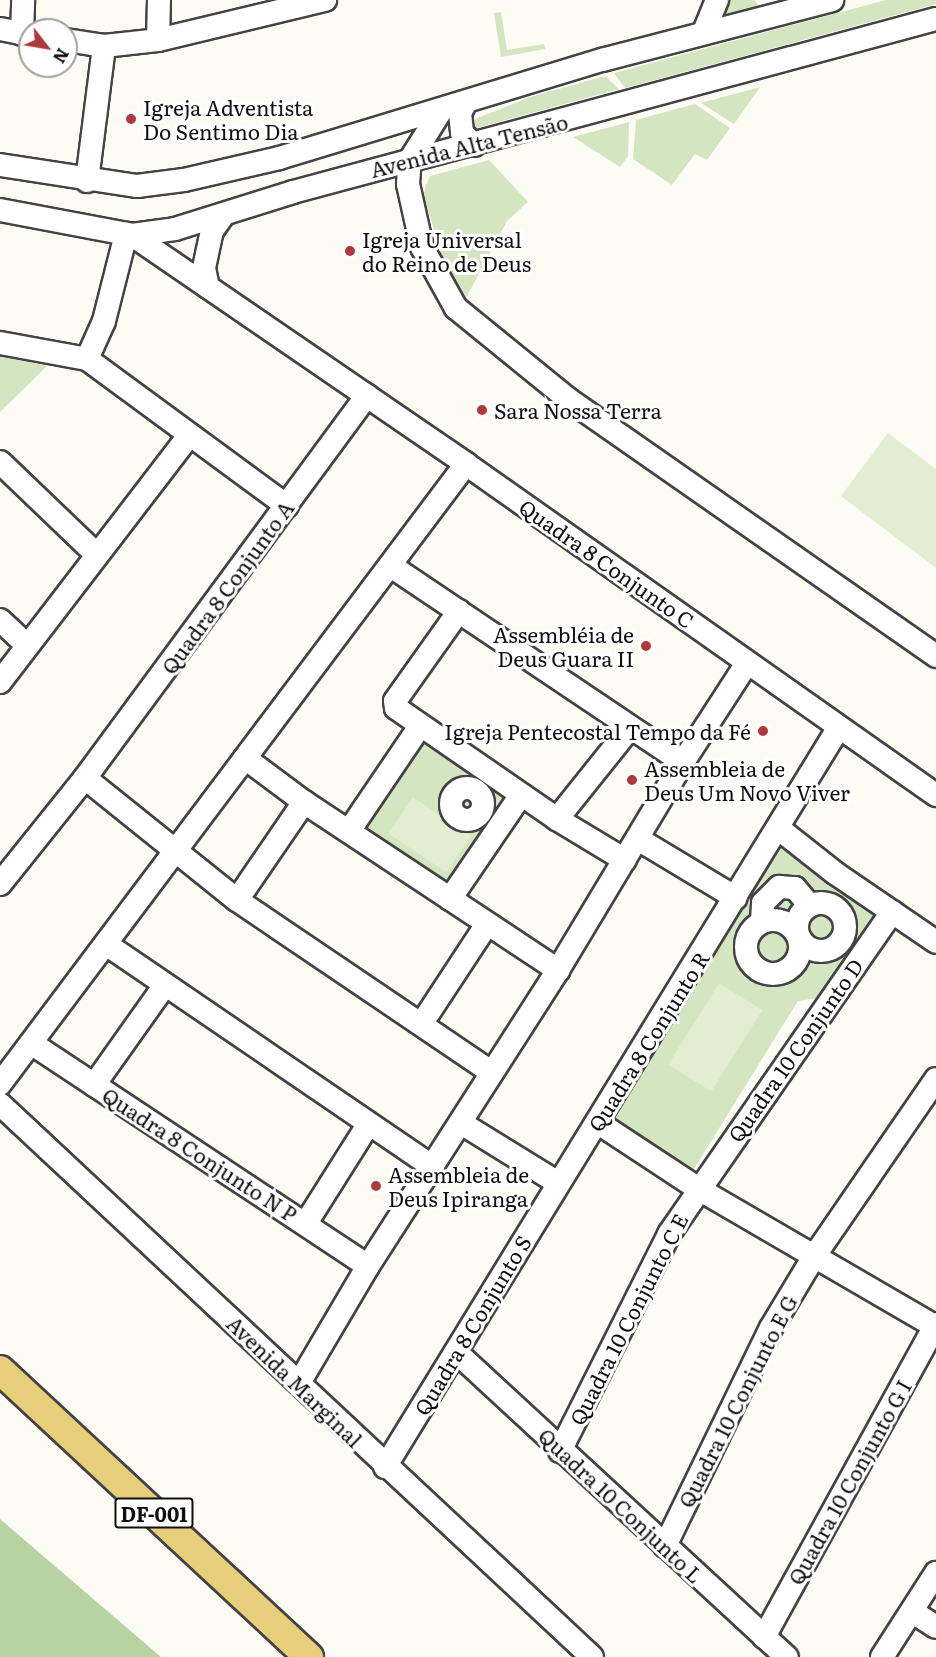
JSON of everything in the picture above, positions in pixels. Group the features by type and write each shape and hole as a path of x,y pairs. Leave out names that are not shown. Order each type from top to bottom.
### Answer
{"main road":[{"name":"DF-001","path":"0,1370 309,1657"}],"street":[{"path":"23,0 25,18"},
{"path":"158,40 159,0"},
{"path":"78,42 104,46 158,40 290,4 325,0"},
{"path":"704,32 717,0"},
{"path":"770,0 792,10"},
{"name":"Avenida Alta Tensão","path":"0,165 87,181 137,186 279,158 704,32 832,0"},
{"name":"Avenida Alta Tensão","path":"0,210 129,235 224,215 293,192 936,19"},
{"path":"0,29 18,32"},
{"path":"87,181 104,46"},
{"path":"465,102 460,113 462,133 474,145"},
{"path":"442,109 410,160 408,184 422,247 456,308 568,399 936,656"},
{"path":"279,158 290,162 297,172 293,192"},
{"path":"208,287 206,259 212,231 224,215"},
{"path":"87,359 104,321 129,235"},
{"name":"Quadra 8 Conjunto C","path":"129,235 466,464 936,795"},
{"path":"0,343 87,359 287,506"},
{"name":"Quadra 8 Conjunto A","path":"0,884 85,778 368,396"},
{"path":"0,682 96,554 189,436"},
{"path":"0,462 96,554"},
{"path":"0,1084 466,464"},
{"path":"391,566 629,729 683,762"},
{"path":"459,611 395,701 399,712 557,819 625,860"},
{"path":"0,620 27,645"},
{"path":"299,1383 368,1266 558,970 683,762 747,663"},
{"path":"349,831 420,726"},
{"name":"Quadra 8 Conjunto R","path":"558,1183 736,898 839,727"},
{"path":"557,819 629,729"},
{"path":"245,758 304,802 558,970"},
{"path":"85,778 173,852 237,900 422,1023 491,1072"},
{"path":"450,899 521,795"},
{"path":"237,900 304,802"},
{"path":"778,828 936,942"},
{"path":"638,839 736,898"},
{"path":"762,922 763,903 779,887 795,888 810,906"},
{"path":"762,922 753,928 746,945 751,962 764,973 781,973 795,963 799,955 799,937 799,918 810,906 823,903 838,909 845,922 843,938 823,951 808,947 799,937 788,923 762,922"},
{"name":"Quadra 10 Conjunto D","path":"697,1188 892,912"},
{"path":"422,1023 487,924"},
{"path":"106,944 368,1125 433,1167"},
{"path":"94,1085 165,985"},
{"name":"Quadra 8 Conjunto N P","path":"30,1043 368,1266"},
{"name":"Quadra 10 Conjunto E G","path":"665,1546 771,1328 813,1258 936,1079"},
{"name":"Avenida Marginal","path":"0,1104 299,1383 385,1467 592,1657"},
{"path":"597,1122 697,1188 813,1258 935,1326"},
{"path":"461,1123 558,1183"},
{"path":"306,1223 368,1125"},
{"name":"Quadra 8 Conjunto S","path":"385,1467 558,1183"},
{"name":"Quadra 10 Conjunto C E","path":"560,1451 669,1234 697,1188"},
{"name":"Quadra 10 Conjunto G I","path":"764,1637 935,1326"},
{"name":"Quadra 10 Conjunto L","path":"456,1352 560,1451 787,1657"},
{"path":"882,1657 936,1573"},
{"path":"913,1612 936,1627"}],"green space":[{"path":"727,0 754,0 761,8 725,23"},
{"path":"886,0 936,0 936,4 625,88 614,73"},
{"path":"501,12 507,50 544,44 545,49 501,57 494,13"},
{"path":"605,76 619,89 469,130 473,120 530,97"},
{"path":"760,87 734,124 701,103"},
{"path":"695,104 730,128 707,160 695,154 672,185 633,159 636,120"},
{"path":"629,122 628,156 620,167 573,137"},
{"path":"489,160 528,202 507,221 466,298 443,259 424,197 425,187 430,176"},
{"path":"0,356 47,366 0,412"},
{"path":"888,433 936,469 936,568 841,496"},
{"path":"419,736 514,800 455,888 360,824"},
{"path":"413,797 471,836 446,873 388,833"},
{"path":"780,847 877,914 824,997 798,1001 692,1172 611,1122"},
{"path":"719,983 762,1010 711,1091 668,1064"},
{"path":"0,1519 161,1657 0,1657"}],"place":[{"name":"Igreja Adventista Do Sentimo Dia","path":"131,119"},
{"name":"Igreja Universal do Reino de Deus","path":"350,251"},
{"name":"Sara Nossa Terra","path":"482,410"},
{"name":"Assembléia de Deus Guara II","path":"646,646"},
{"name":"Igreja Pentecostal Tempo da Fé","path":"763,731"},
{"name":"Assembleia de Deus Um Novo Viver","path":"632,780"},
{"name":"Assembleia de Deus Ipiranga","path":"376,1186"}]}
